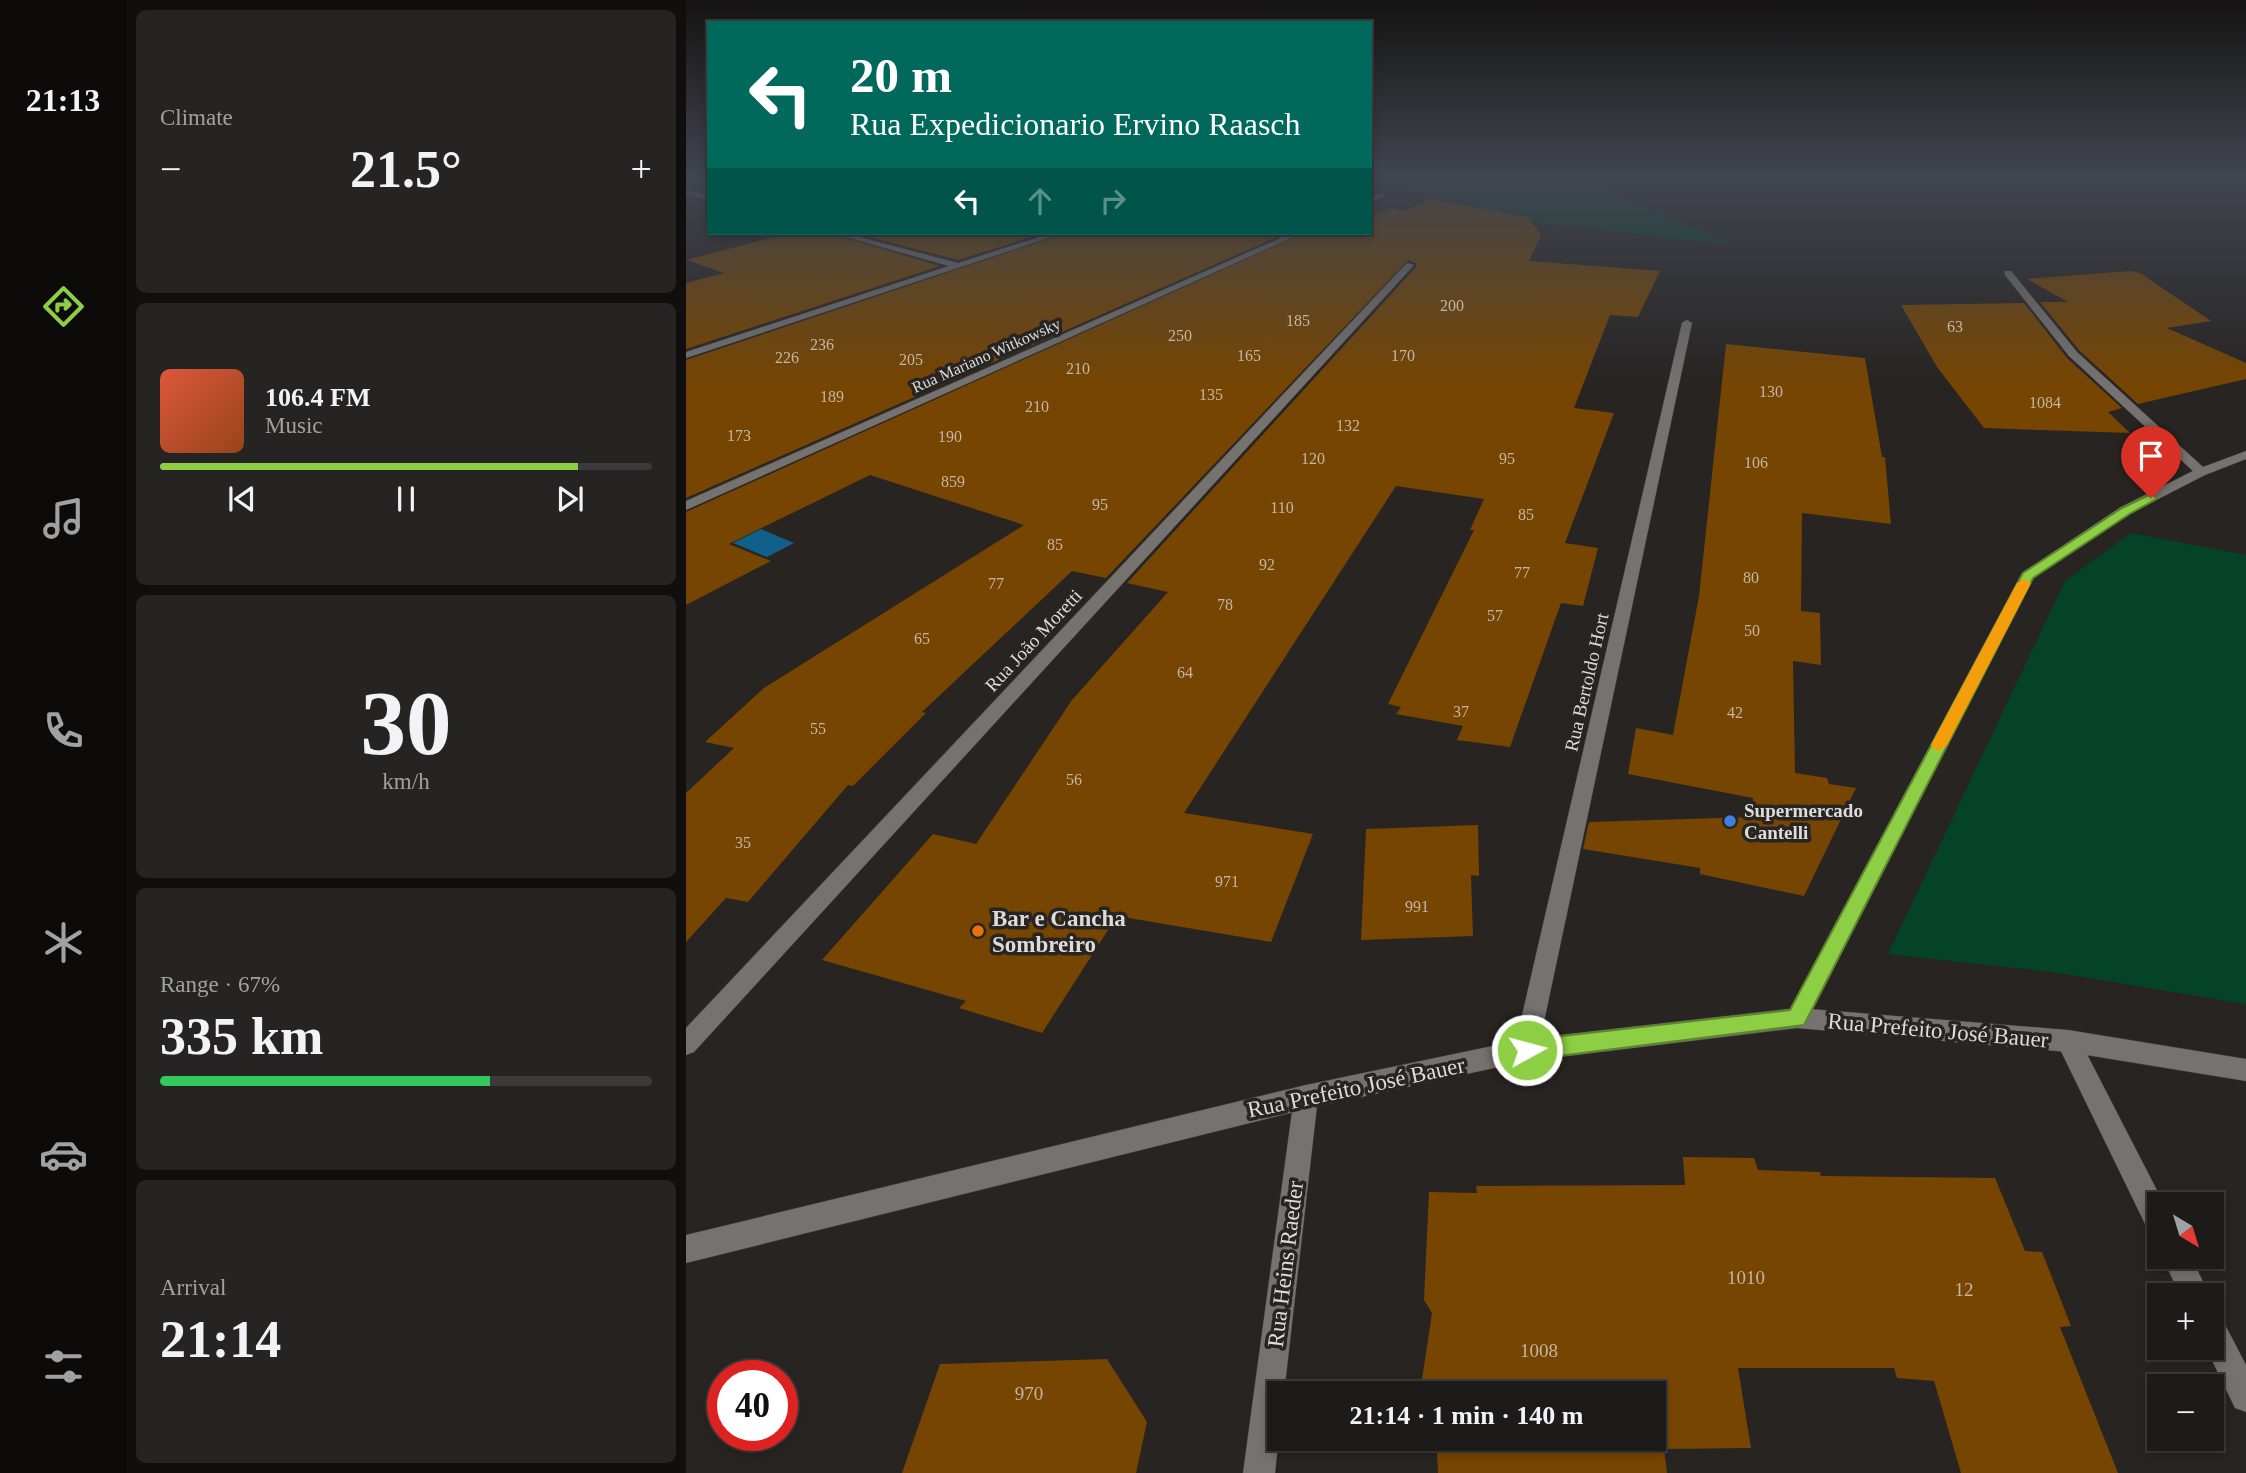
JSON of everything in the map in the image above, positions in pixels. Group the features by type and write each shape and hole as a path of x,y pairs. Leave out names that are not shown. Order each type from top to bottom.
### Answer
{"street":[{"path":"887,247 958,266"},
{"path":"686,355 1017,247"},
{"name":"Rua Mariano Witkowsky","path":"686,506 1267,247"},
{"name":"Rua João Moretti","path":"686,1044 1410,265"},
{"path":"2008,273 2073,354 2201,472"},
{"name":"Rua Bertoldo Hort","path":"1527,1050 1687,323"},
{"path":"1797,1018 2027,576 2126,510 2201,472 2246,455"},
{"name":"Rua Prefeito José Bauer","path":"686,1249 1306,1097 1527,1050 1797,1018 2068,1041 2246,1070"},
{"path":"2068,1041 2147,1198"},
{"name":"Rua Heins Raeder","path":"1259,1473 1306,1097"},
{"path":"2224,1353 2246,1397"}],"green space":[{"path":"2131,533 2246,555 2246,1004 2053,972 1888,954 2065,581"}],"water":[{"path":"761,529 794,543 767,557 733,543"}],"building":[{"path":"737,247 875,247 940,266 686,349 686,283 724,273 687,260"},
{"path":"906,247 1000,247 958,260"},
{"path":"1025,247 1255,247 686,498 686,360"},
{"path":"1274,247 1536,247 1529,261 1660,271 1638,317 1610,315 1574,408 1614,413 1565,543 1598,548 1583,606 1561,603 1510,747 1457,740 1463,726 1396,714 1401,707 1388,704 1474,530 1470,530 1484,499 1396,486 1184,813 1313,834 1271,942 1117,916 1042,1033 959,1008 966,1001 822,960 933,834 976,844 1072,700 1168,592 1127,583 1416,267 1416,263 1408,260 1106,578 1072,571 922,712 926,713 853,786 848,785 748,902 726,898 686,942 686,793 734,748 705,742 764,688 1024,525 870,475 729,544 771,561 686,605 686,512"},
{"path":"2131,271 2140,273 2211,321 2167,328 2246,363 2246,379 2138,404 2079,350 2040,302 2068,302 2027,279"},
{"path":"2024,303 2067,358 2122,408 2108,412 2130,433 1984,428 1937,367 1901,305"},
{"path":"1726,344 1865,358 1882,457 1885,457 1891,524 1802,513 1801,611 1820,613 1821,665 1793,661 1795,773 1827,778 1829,784 1856,788 1804,896 1700,874 1700,868 1583,849 1589,822 1752,817 1753,798 1628,774 1636,728 1673,735 1699,596"},
{"path":"1478,825 1479,876 1471,875 1473,936 1361,940 1366,829"},
{"path":"1683,1157 1754,1158 1758,1170 1820,1172 1821,1176 1995,1178 2025,1251 2042,1252 2071,1326 2060,1327 2118,1473 1961,1473 1934,1381 1897,1378 1894,1368 1738,1368 1751,1448 1666,1449 1666,1381 1422,1381 1432,1313 1424,1300 1429,1192 1477,1193 1476,1186 1685,1185"},
{"path":"1107,1359 1147,1422 1136,1473 902,1473 940,1364"},
{"path":"1437,1451 1664,1451 1667,1473 1438,1473"}],"slow traffic":[{"path":"1939,745 2024,583"}],"place":[{"name":"Supermercado Cantelli","path":"1730,821"},
{"name":"Bar e Cancha Sombreiro","path":"978,931"}],"route":[{"path":"1527,1050 1797,1018 2027,576 2126,510 2151,498"}]}
